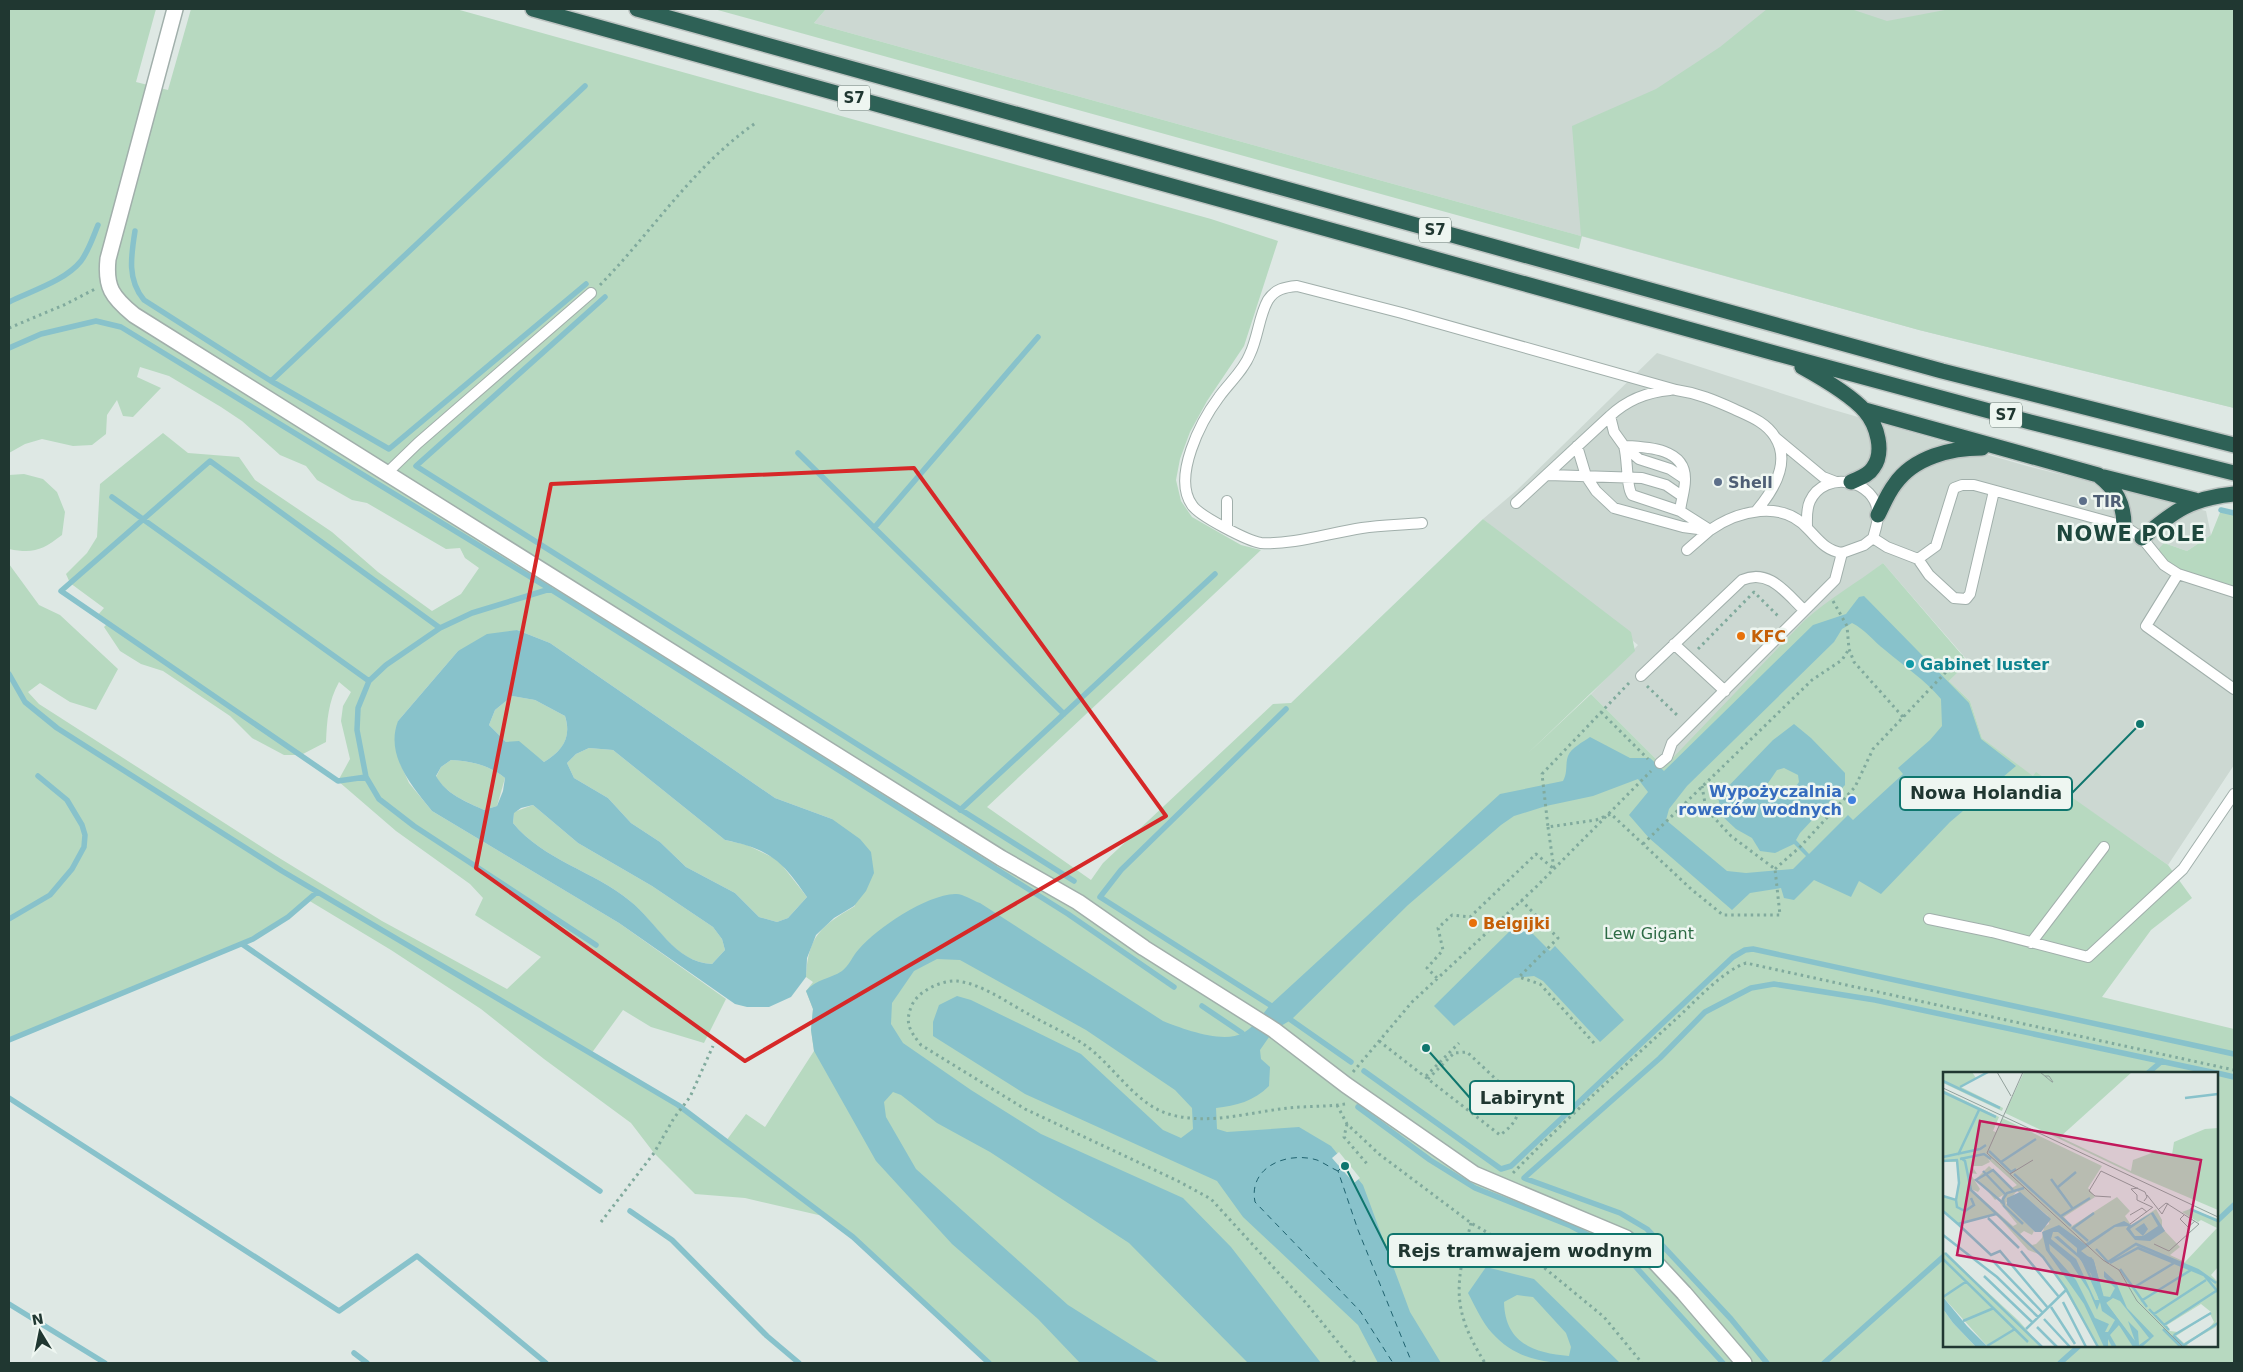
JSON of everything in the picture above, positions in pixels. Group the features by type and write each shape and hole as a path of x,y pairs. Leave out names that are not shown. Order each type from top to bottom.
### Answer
{"highway":[{"name":"S7","path":"533,9 1778,354 2030,422 2234,473"},
{"name":"S7","path":"637,9 1942,372 2234,445"},
{"path":"1778,354 1824,379 1865,410 1994,448 2195,500"},
{"path":"1843,482 1864,477 1873,468 1878,458 1879,443 1875,428 1865,410"},
{"path":"1878,515 1895,483 1926,459 1971,448 1994,448"},
{"path":"2098,475 2113,487 2119,496 2124,516 2119,525"},
{"path":"2142,538 2170,514 2195,500 2234,494"}],"street":[{"path":"175,9 108,259 107,283 121,305 134,315 388,472 1000,858 1078,902 1132,940 1274,1030 1346,1086 1474,1174 1613,1231 1632,1242 1684,1293 1744,1363"}],"lane":[{"path":"1422,523 1364,528 1277,543 1258,542 1203,515 1192,506 1185,490 1184,475 1203,424 1218,398 1250,356 1268,300 1281,288 1297,286 1383,308 1676,390 1700,394 1756,419 1824,478 1843,482 1870,494 1878,515 1873,538 1842,553 1823,545 1808,528 1790,517 1774,512 1757,510 1728,518 1710,530 1687,550"},
{"path":"388,472 418,442 591,293"},
{"path":"1516,503 1622,405 1651,392 1676,390"},
{"path":"1610,416 1614,432 1624,446 1639,459 1670,469 1685,479"},
{"path":"1757,510 1766,499 1780,470 1780,452 1776,438"},
{"path":"1578,446 1586,476 1596,491 1614,508 1683,527 1710,530"},
{"path":"1624,446 1628,459 1629,490 1632,495 1680,511 1710,530"},
{"path":"1624,446 1650,448 1674,455 1684,468 1685,479 1680,511"},
{"path":"1548,475 1628,476 1666,485 1682,496"},
{"path":"1808,528 1808,510 1815,493 1823,486 1843,482"},
{"path":"1918,559 1936,546 1954,488 1962,485 1974,485 2119,525 2142,538 2164,564 2178,574 2234,592"},
{"path":"1873,538 1887,547 1918,559 1929,575 1954,598 1966,599 1970,594 1994,491"},
{"path":"1227,501 1227,528"},
{"path":"1657,766 1667,757 1672,743 1834,580 1842,553"},
{"path":"2178,574 2146,626 2234,689"},
{"path":"1643,680 1674,644 1742,580 1751,576 1763,576 1772,581 1804,610"},
{"path":"1674,644 1725,691"},
{"path":"1929,919 2088,957 2184,869 2234,794"},
{"path":"2031,942 2104,847"}],"path":[{"path":"591,293 630,253 700,171 725,146 757,122"},
{"path":"9,328 64,305 107,283"},
{"path":"1690,654 1754,592 1783,621"},
{"path":"1768,606 1774,600"},
{"path":"1841,616 1847,626 1849,649 1854,662 1903,717"},
{"path":"1643,844 1812,680 1842,660 1849,649"},
{"path":"1775,869 1800,847 1855,787 1872,749 1930,686 1962,655"},
{"path":"1643,680 1652,680"},
{"path":"1643,680 1678,716"},
{"path":"1554,869 1542,774 1630,681"},
{"path":"1601,712 1649,760"},
{"path":"1346,1086 1355,1069 1412,1002 1554,869 1657,766"},
{"path":"1611,814 1691,889 1723,915 1780,915 1775,869 1732,836 1706,809 1702,786"},
{"path":"1548,827 1596,820 1611,814"},
{"path":"1437,978 1427,968 1443,950 1438,928 1452,915 1470,917 1536,854 1554,869"},
{"path":"1521,900 1558,938 1519,977 1540,984 1594,1043"},
{"path":"1505,1186 1513,1174 1563,1122 1733,969 1746,963 2234,1070"},
{"path":"1355,1363 1306,1303 1211,1199 1178,1181 1025,1109 922,1045 912,1032 907,1019 912,1002 928,989 941,983 956,981 977,987 1083,1043 1156,1110 1193,1118 1238,1116 1286,1108 1337,1105 1350,1103 1360,1095"},
{"path":"1379,1041 1500,1135 1511,1127 1518,1117 1518,1102 1515,1097 1467,1052 1454,1053 1427,1078"},
{"path":"1427,1078 1459,1043"},
{"path":"601,1222 654,1153 674,1118 690,1097 713,1046"},
{"path":"1337,1105 1347,1124 1379,1154 1471,1223 1536,1261 1604,1317 1642,1363"},
{"path":"1347,1124 1344,1137 1368,1165"},
{"path":"1471,1223 1459,1274 1459,1306 1467,1331 1485,1363"}],"highlighted area":[{"path":"914,468 1166,816 745,1061 476,868 551,484"}],"shaded area":[{"path":"826,9 2234,9 2234,408 1919,330 814,23"},
{"path":"1657,353 1827,408 2027,466 2206,511 2211,535 2187,551 2164,543 2234,592 2234,765 2168,865 2036,773 2033,777 1982,738 1970,701 1949,681 1968,661 1883,563 1858,583 1664,767 1591,694 1638,645 1483,519 1517,490"}],"green space":[{"name":"Lew Gigant","path":"9,9 156,9 136,82 168,90 191,9 456,9 1211,219 1278,241 1244,346 1207,401 1190,432 1180,459 1176,480 1181,501 1192,517 1241,545 1261,550 987,807 1091,880 1103,863 1273,704 1291,703 1483,519 1631,632 1635,651 1526,755 1591,694 1664,767 1804,621 1823,605 1883,563 1968,662 1949,681 1970,701 1982,738 2033,776 2036,772 2168,865 2192,898 2151,930 2102,997 2234,1029 2234,1363 989,1363 853,1237 827,1217 745,1198 695,1194 654,1153 631,1123 544,1059 481,1009 391,950 308,900 288,917 253,939 9,1040 9,564 39,605 60,615 118,669 96,710 70,702 40,683 28,692 39,704 276,856 382,921 507,989 541,957 475,915 483,898 470,884 396,831 338,781 350,759 341,721 343,706 351,692 339,682 330,704 326,742 301,755 284,755 252,738 230,716 163,671 141,664 120,651 104,627 108,623 97,616 104,608 70,583 66,574 87,553 97,537 100,484 163,433 188,453 239,457 255,480 332,532 378,572 432,611 461,594 479,568 465,558 460,548 446,549 367,503 352,500 317,480 306,466 280,455 242,421 221,407 169,376 140,367 137,377 161,388 133,417 123,416 117,400 107,415 106,434 92,445 73,446 42,439 25,444 9,453","holes":["517,630 550,643 775,798 832,819 855,906 825,926 813,942 807,963 806,977 813,982 806,991 813,1009 811,1030 814,1051 765,1127 746,1114 726,1141 678,1105 591,1054 623,1010 651,1027 704,1043 726,999 619,923 432,811 409,783 400,763 398,721 458,651"]},
{"path":"714,9 826,9 814,23 1581,236 1572,126 1656,89 1720,47 1767,9 1851,9 1887,21 1950,9 2234,9 2234,408 1919,330 1582,236 1579,249"},
{"path":"24,474 43,479 57,492 65,512 62,535 49,544 31,551 9,549 9,475"},
{"path":"2221,510 2234,510 2234,592 2178,574 2155,553 2164,543 2187,551 2211,535"},
{"path":"512,696 535,700 565,716 567,731 564,744 544,762 533,754 506,742 489,725 495,710"},
{"path":"589,748 613,750 725,840 747,845 778,860 807,897 788,918 777,922 759,917 735,893 686,867 660,842 631,823 608,798 574,778 567,763 576,754"},
{"path":"451,760 480,764 505,778 497,806 484,810 457,797 441,783 436,777 441,767"},
{"path":"533,805 578,843 652,886 713,927 722,939 725,950 712,964 699,962 687,957 667,940 630,901 601,881 539,847 513,823 514,812"}],"water":[{"path":"1864,596 1969,703 1981,739 2016,766 1950,822 1881,894 1859,881 1851,897 1814,880 1794,900 1784,898 1781,888 1750,893 1732,910 1649,838 1629,815 1648,792 1638,779 1593,796 1546,806 1514,816 1408,905 1291,1020 1274,1030 1260,1050 1261,1059 1270,1067 1269,1086 1244,1102 1216,1108 1217,1129 1227,1132 1299,1127 1331,1146 1363,1185 1410,1312 1441,1363 1378,1363 1358,1325 1243,1217 1217,1181 1025,1094 933,1036 933,1022 939,1005 957,996 971,1000 1081,1054 1163,1130 1181,1138 1193,1129 1192,1108 1175,1090 1086,1030 960,960 937,959 914,971 892,1003 891,1024 903,1043 971,1090 1041,1134 1183,1198 1231,1247 1321,1363 1248,1363 1129,1243 990,1152 937,1123 901,1095 893,1092 884,1102 886,1117 916,1169 1068,1305 1160,1363 1080,1363 1038,1319 952,1244 876,1161 814,1051 811,1030 813,1009 806,991 814,984 842,971 867,941 903,914 930,900 955,894 980,903 1163,1021 1214,1036 1235,1036 1243,1033 1255,1024 1270,1005 1500,794 1563,781 1570,753 1590,737 1630,758 1650,758 1664,771 1813,625 1846,614 1859,597","holes":["1852,623 1935,692 1941,699 1942,726 1930,740 1898,768 1903,774 1853,820 1848,815 1809,854 1796,840 1800,833 1845,785 1845,773 1811,738 1794,724 1773,740 1718,797 1722,816 1736,829 1752,838 1760,851 1775,853 1794,844 1806,856 1793,869 1746,873 1727,871 1666,820 1669,809 1687,786 1834,642 1842,629","1784,768 1798,775 1799,782 1786,796 1777,799 1772,798 1766,786 1777,770"]},
{"path":"517,630 550,643 775,798 832,819 860,839 871,852 874,873 866,891 854,906 834,918 816,935 807,958 806,977 791,997 769,1007 747,1007 735,1004 619,923 432,811 402,769 395,746 398,721 458,651 487,634","holes":["512,696 535,700 565,716 567,731 564,743 556,753 544,762 519,741 506,742 489,725 495,710","589,748 613,750 725,840 764,852 773,858 790,874 807,897 788,918 777,922 759,917 735,893 686,867 660,842 631,823 608,798 574,778 567,763 576,754","451,760 480,764 505,778 503,791 497,806 484,810 451,793 440,783 436,776 441,767","533,805 578,843 652,886 713,927 722,939 725,950 712,964 699,962 687,957 667,940 630,901 601,881 539,847 525,836 513,823 514,813 521,808"]},
{"path":"1520,921 1550,951 1555,946 1624,1020 1600,1042 1543,981 1534,976 1515,978 1454,1026 1434,1006"},
{"path":"1486,1267 1534,1279 1620,1363 1568,1364 1535,1359 1520,1354 1505,1345 1488,1329 1468,1293","holes":["1517,1295 1533,1297 1566,1333 1571,1347 1569,1356 1543,1352 1532,1348 1515,1336 1509,1327 1504,1302"]}],"pier":[{"path":"1339,1152 1360,1178 1354,1183 1332,1158"}],"waterway":[{"path":"271,381 585,86"},
{"path":"9,302 57,280 74,268 81,261 98,225"},
{"path":"135,231 132,250 133,276 135,284 144,300 271,381 389,449 586,284"},
{"path":"605,297 416,466 1074,881"},
{"path":"9,348 41,334 96,321 121,327 550,589 1068,914 1174,987"},
{"path":"874,528 1038,337"},
{"path":"798,453 1064,714"},
{"path":"366,777 338,781 61,591 210,461 440,628"},
{"path":"112,497 369,681"},
{"path":"2221,510 2234,513"},
{"path":"960,810 1215,574"},
{"path":"550,589 472,613 440,628 386,665 369,681 358,708 357,730 366,777 379,799 414,826 596,945"},
{"path":"9,674 25,702 57,728 282,871 678,1105 853,1237 989,1363"},
{"path":"1270,1005 1100,897 1121,870 1286,709"},
{"path":"9,919 50,895 72,869 84,847 85,835 82,825 67,800 38,776"},
{"path":"9,1040 253,939 288,917 317,892"},
{"path":"242,944 600,1191"},
{"path":"1364,1071 1501,1169 1511,1166 1733,957 1745,950 1753,949 2234,1054"},
{"path":"1767,1363 1731,1319 1647,1229 1620,1213 1524,1178 1660,1058 1705,1012 1751,988 1774,984 1875,1000 2211,1072"},
{"path":"1202,1006 1242,1033"},
{"path":"1291,1020 1351,1062"},
{"path":"2149,1072 2162,1061"},
{"path":"2218,1073 2234,1077"},
{"path":"9,1098 339,1311 417,1256 546,1363"},
{"path":"1358,1107 1430,1160 1475,1188 1571,1226 1616,1250 1635,1266 1723,1363"},
{"path":"2218,1220 2234,1205"},
{"path":"630,1211 672,1240 767,1336 799,1363"},
{"path":"1824,1363 1943,1257"},
{"path":"9,1304 105,1363"},
{"path":"2060,1363 2078,1347"},
{"path":"354,1353 367,1363"}],"ferry route":[{"path":"1338,1171 1317,1160 1305,1158 1282,1160 1272,1164 1258,1179 1254,1190 1255,1202 1360,1311 1393,1363"},
{"path":"1341,1168 1338,1171 1358,1230 1412,1363"}],"place":[{"name":"Shell","path":"1718,482"},
{"name":"TIR","path":"2083,501"},
{"name":"KFC","path":"1741,636"},
{"name":"Gabinet luster","path":"1910,664"},
{"name":"Nowa Holandia","path":"2140,724"},
{"name":"Wypożyczalnia rowerów wodnych","path":"1852,800"},
{"name":"Belgijki","path":"1473,923"},
{"name":"Labirynt","path":"1426,1048"},
{"name":"Rejs tramwajem wodnym","path":"1345,1166"}],"district":[{"name":"NOWE POLE","path":"2131,534"}]}
